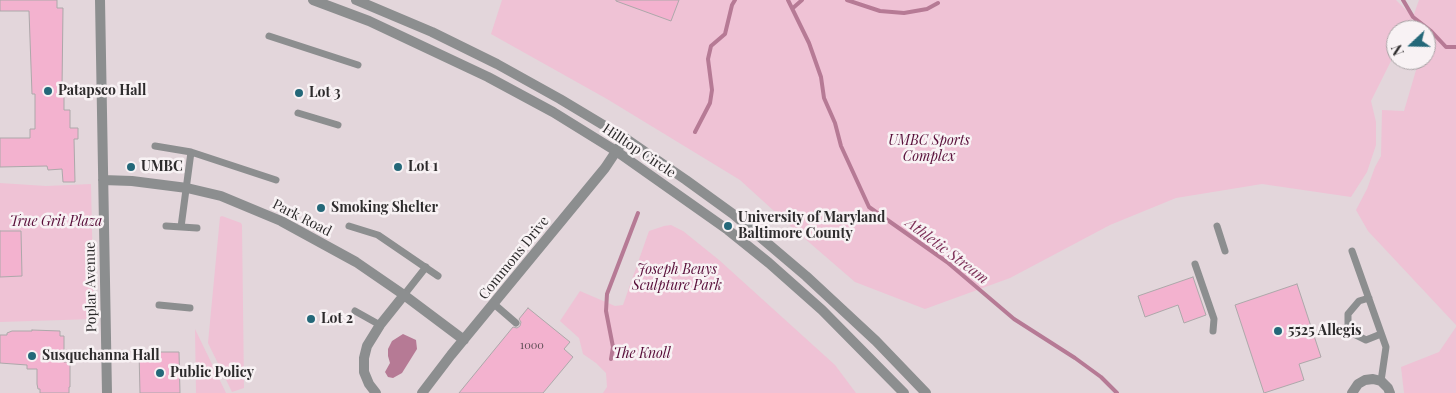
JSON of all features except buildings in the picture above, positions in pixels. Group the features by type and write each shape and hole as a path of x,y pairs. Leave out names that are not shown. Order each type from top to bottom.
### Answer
{"street":[{"name":"Poplar Avenue","path":"100,0 107,393"},
{"name":"Hilltop Circle","path":"313,0 369,21 488,77 553,112 616,151 728,230 769,263 822,310 904,393"},
{"name":"Hilltop Circle","path":"356,0 432,32 560,98 625,138 702,191 770,244 870,335 926,393"},
{"name":"Commons Drive","path":"422,393 605,168 625,138"},
{"name":"Park Road","path":"103,180 132,181 187,188 221,196 281,221 356,262 464,340"},
{"path":"376,393 369,384 364,372 364,358 367,346 380,325 404,295"},
{"path":"1352,393 1358,384 1365,380 1373,379 1381,381 1390,393"}],"lane":[{"path":"269,36 358,65"},
{"path":"298,113 338,125"},
{"path":"155,146 191,152 276,180"},
{"path":"181,227 191,152"},
{"path":"166,226 197,228"},
{"path":"349,226 378,235 438,276"},
{"path":"1217,226 1225,251"},
{"path":"1352,251 1386,347 1381,381"},
{"path":"1195,264 1214,319 1212,331"},
{"path":"404,295 426,267"},
{"path":"1369,298 1359,301 1348,314 1348,326 1354,334 1366,340 1382,334"},
{"path":"494,304 516,323"},
{"path":"159,305 190,308"},
{"path":"355,311 380,325"}],"shaded area":[{"name":"University of Maryland Baltimore County","path":"0,0 1456,0 1456,393 0,393"},
{"path":"403,334 416,340 417,349 402,373 393,378 388,377 385,372 390,363 388,349 392,341"}],"green space":[{"name":"UMBC Sports Complex","path":"502,0 1396,0 1413,17 1419,0 1456,0 1456,325 1368,231 1356,210 1381,156 1382,110 1404,111 1416,70 1436,70 1436,20 1413,20 1413,18 1412,20 1386,20 1386,70 1371,101 1376,122 1376,145 1367,172 1351,197 1262,184 1176,198 1110,225 1010,278 925,309 855,282 740,180 607,99 491,34"},
{"name":"True Grit Plaza","path":"0,183 46,186 91,184 94,319 0,322 0,277 22,276 21,231 0,231"},
{"path":"222,216 242,225 244,388 232,392 208,343 220,217"},
{"name":"Joseph Beuys Sculpture Park","path":"671,225 683,231 719,260 835,365 856,393 603,393 607,387 606,373 583,354 579,338 560,321 580,291 615,306 623,305 649,231"},
{"path":"1456,327 1456,393 1404,393 1401,367 1439,352"},
{"path":"195,329 226,393 196,393"}],"waterway":[{"path":"695,132 710,103 712,90 708,59 711,46 725,34 735,0"},
{"name":"Athletic Stream","path":"788,0 809,43 821,77 824,98 835,123 841,146 869,207 947,262 1014,319 1101,377 1117,393"},
{"path":"793,8 802,0"},
{"path":"847,0 880,11 904,13 927,9 938,3"},
{"path":"1403,0 1413,17 1431,31 1446,47 1456,47"},
{"path":"611,359 613,347 606,311 607,294 638,213"}],"place":[{"name":"Patapsco Hall","path":"48,91"},
{"name":"Lot 3","path":"299,93"},
{"name":"UMBC","path":"131,167"},
{"name":"Lot 1","path":"398,167"},
{"name":"Smoking Shelter","path":"321,208"},
{"name":"University of Maryland Baltimore County","path":"728,226"},
{"name":"Lot 2","path":"311,319"},
{"name":"5525 Allegis","path":"1278,331"},
{"name":"Susquehanna Hall","path":"32,356"},
{"name":"Public Policy","path":"160,373"}],"park label":[{"name":"The Knoll","path":"642,354"}]}
